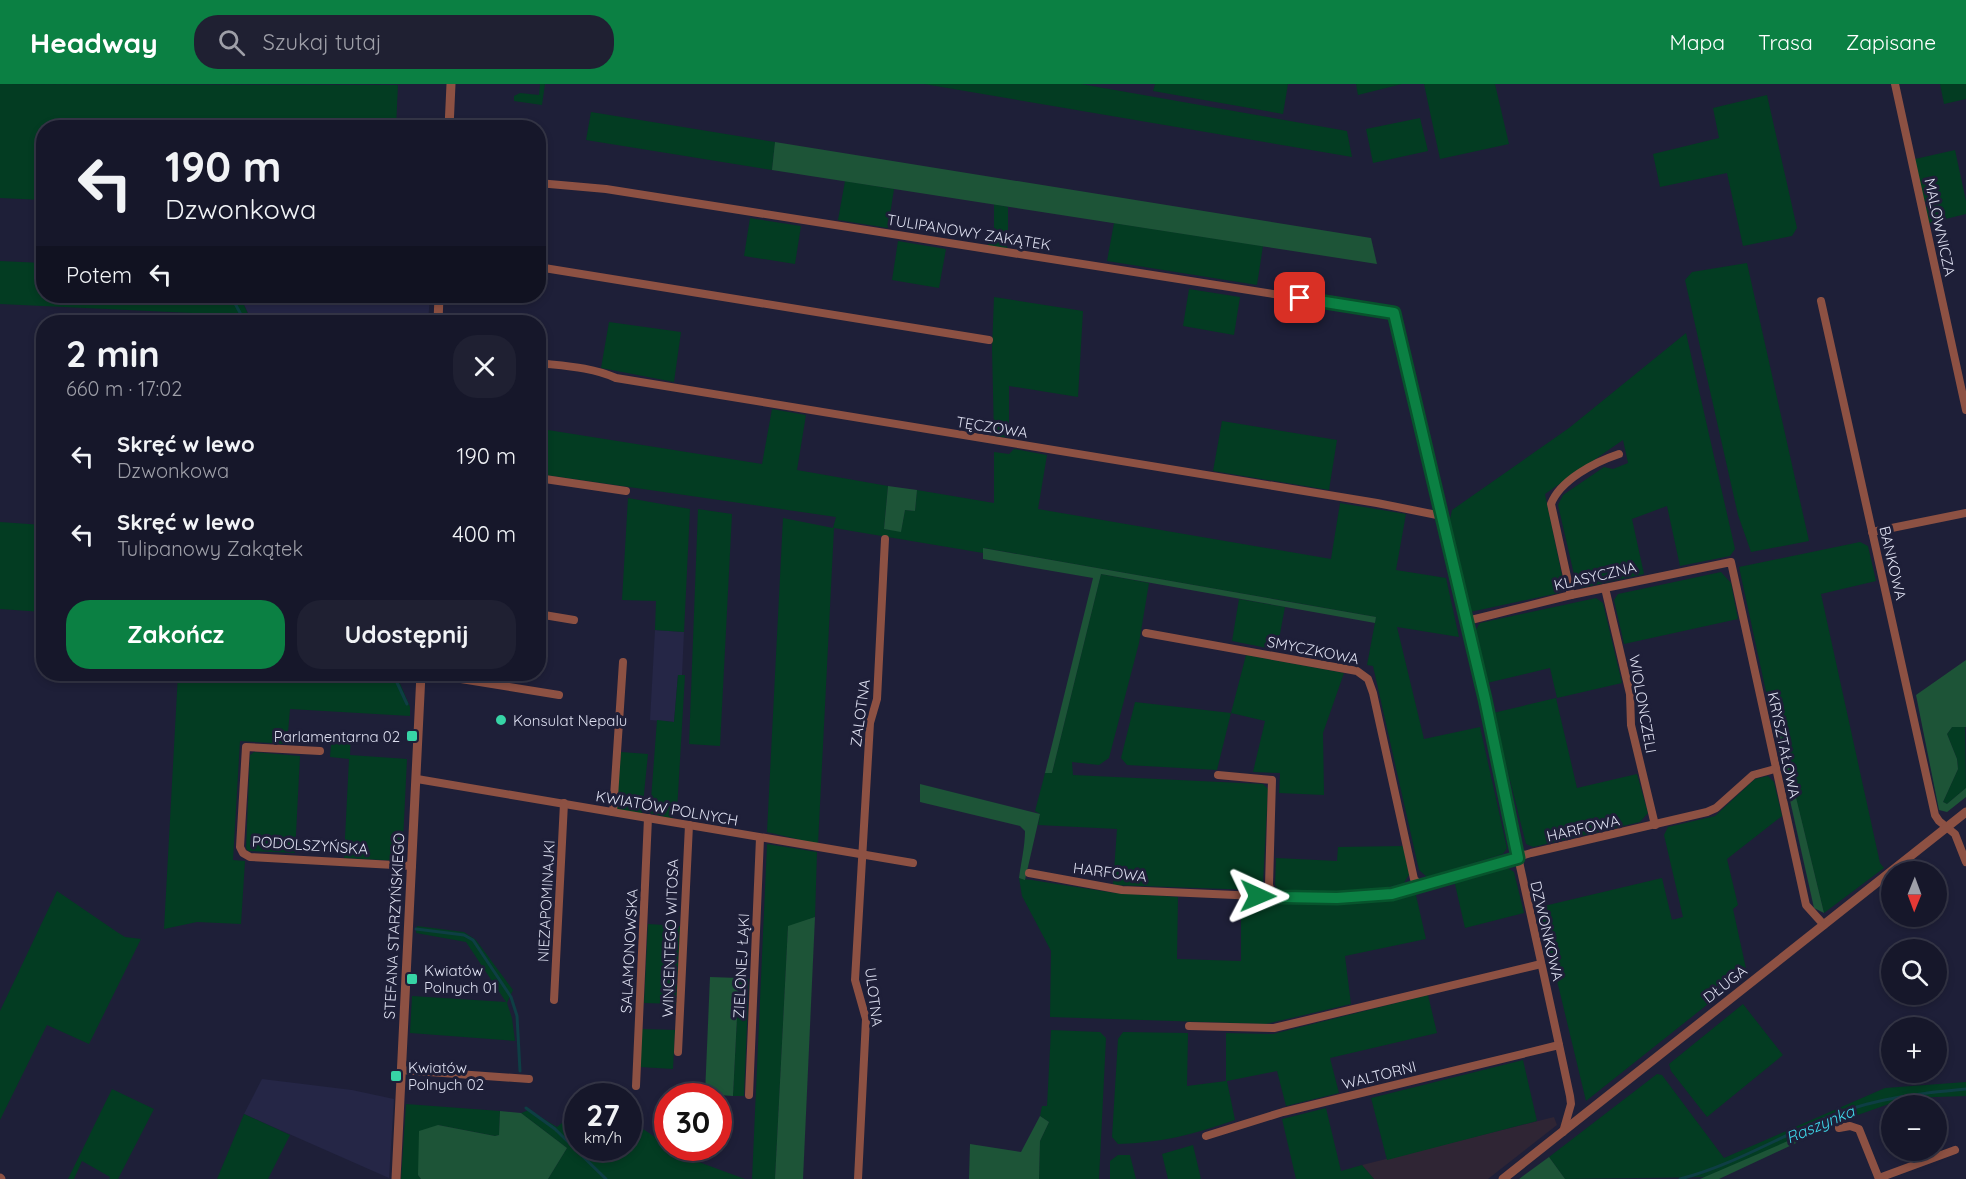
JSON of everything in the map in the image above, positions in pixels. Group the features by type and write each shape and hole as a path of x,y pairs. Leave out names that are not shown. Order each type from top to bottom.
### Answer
{"street":[{"path":"449,120 451,84"},
{"name":"MALOWNICZA","path":"1895,84 1966,410"},
{"name":"TULIPANOWY ZAKĄTEK","path":"546,184 606,189 1394,313"},
{"path":"546,268 989,340"},
{"name":"BANKOWA","path":"1821,301 1936,817 1956,836 1966,862"},
{"name":"DZWONKOWA","path":"1394,313 1467,621 1559,1045 1571,1104 1563,1133"},
{"name":"TĘCZOWA","path":"546,364 594,371 616,378 1377,503 1442,516"},
{"path":"1571,595 1551,504 1555,495 1568,481 1619,454"},
{"path":"546,479 626,491"},
{"path":"1872,532 1966,513"},
{"name":"ZALOTNA","path":"861,855 870,723 878,699 885,539"},
{"name":"KLASYCZNA","path":"1467,621 1571,595 1731,562"},
{"name":"KRYSZTAŁOWA","path":"1731,562 1806,905 1824,925"},
{"name":"WIOLONCZELI","path":"1605,588 1630,694 1631,725 1655,825"},
{"path":"546,615 574,620"},
{"name":"SMYCZKOWA","path":"1146,633 1348,669 1365,675 1373,693 1414,879 1420,885"},
{"path":"613,812 623,662"},
{"name":"STEFANA STARZYŃSKIEGO","path":"396,1179 421,681"},
{"path":"473,681 559,695"},
{"name":"PODOLSZYŃSKA","path":"320,751 246,747 240,848 243,853 249,857 412,866"},
{"name":"HARFOWA","path":"1029,873 1110,889 1258,896 1272,894 1281,897 1364,897 1392,894 1518,858 1713,810 1747,779 1775,769"},
{"path":"1218,775 1272,780 1269,885 1272,894"},
{"name":"KWIATÓW POLNYCH","path":"417,779 913,863"},
{"name":"NIEZAPOMINAJKI","path":"554,1000 564,803"},
{"name":"DŁUGA","path":"1503,1179 1966,812"},
{"name":"SALAMONOWSKA","path":"636,1083 648,818"},
{"name":"WINCENTEGO WITOSA","path":"678,1052 688,825"},
{"name":"ZIELONEJ ŁĄKI","path":"749,1095 760,838"},
{"name":"ULOTNA","path":"858,1179 866,1019 855,980 861,855"},
{"path":"1189,1026 1274,1028 1540,964"},
{"name":"WALTORNI","path":"1206,1136 1283,1112 1559,1045"},
{"path":"401,1070 530,1079"},
{"path":"1839,1128 1856,1126 1859,1129 1879,1178 1955,1150"}],"shaded area":[{"path":"243,303 429,303 429,315 246,315 248,313"},
{"path":"655,630 684,632 682,675 678,675 674,722 650,720"},
{"path":"262,1079 352,1090 394,1099 389,1178 244,1114"},
{"path":"1554,1117 1557,1125 1488,1179 1374,1179 1362,1165"}],"green space":[{"path":"0,84 398,85 396,120 36,120 36,200 0,198"},
{"path":"540,84 545,84 542,105 514,101 514,96 520,93 539,95"},
{"path":"924,84 1081,84 1347,131 1352,157"},
{"path":"1155,84 1288,84 1283,114 1153,91"},
{"path":"1356,84 1402,84 1358,95"},
{"path":"1424,84 1495,84 1509,144 1440,159"},
{"path":"1940,84 1966,84 1966,99 1944,104"},
{"path":"1767,95 1797,228 1792,236 1743,246 1727,173 1660,187 1653,154 1719,138 1713,108"},
{"path":"591,112 775,142 772,170 586,140"},
{"path":"1420,118 1428,151 1373,163 1366,129"},
{"path":"775,142 1371,238 1377,264 772,170"},
{"path":"1955,150 1966,201 1966,214 1929,223 1925,207 1931,205 1923,200 1915,159"},
{"path":"845,181 894,189 888,228 838,220"},
{"path":"994,204 1008,207 1008,239 1004,241 1008,249 987,246 994,237"},
{"path":"750,218 801,226 795,264 744,256"},
{"path":"1114,223 1263,246 1257,285 1107,261"},
{"path":"898,241 946,249 939,288 892,280"},
{"path":"0,261 36,263 36,303 243,303 248,314 235,315 0,304"},
{"path":"1747,263 1809,541 1751,552 1738,515 1685,280 1692,272"},
{"path":"1189,289 1240,297 1234,335 1183,326"},
{"path":"994,297 1083,311 1078,397 1009,386 1009,438 994,436 992,348"},
{"path":"609,322 681,332 674,382 601,368"},
{"path":"1686,333 1735,549 1730,556 1680,566 1667,506 1632,519 1644,574 1581,588 1576,583 1558,505 1563,495 1604,467 1613,469 1628,463 1623,440 1545,494 1564,585 1559,593 1470,612 1450,519 1452,510 1569,428"},
{"path":"772,409 806,415 797,470 888,486 884,529 901,531 905,510 915,511 917,490 994,503 994,452 1009,454 1014,449 1047,455 1038,509 1331,559 1340,503 1406,514 1396,570 1446,578 1459,637 1397,627 1424,739 1480,727 1507,848 1503,854 1427,877 1419,870 1373,666 1367,665 1376,617 984,548 983,553 834,528 818,844 767,832 783,518 833,528 836,517 546,475 546,441 548,430 762,464"},
{"path":"1222,421 1337,440 1329,490 1213,471"},
{"path":"888,486 917,490 915,511 905,510 901,532 884,529"},
{"path":"628,498 690,509 684,632 655,630 656,601 622,600"},
{"path":"698,509 732,514 720,746 689,744"},
{"path":"0,522 36,525 36,612 0,609"},
{"path":"1860,542 1868,546 1876,581 1821,594 1881,870 1824,913 1778,724 1773,724 1739,567"},
{"path":"983,548 1376,617 1375,623 1101,574 1052,773 1045,773 1093,578 983,559"},
{"path":"1721,572 1731,583 1738,619 1624,644 1614,600 1618,594"},
{"path":"1101,574 1149,583 1139,643 1109,758 1099,765 1072,762 1073,775 1263,784 1268,789 1263,884 1255,890 1113,885 1117,829 1038,825 1040,814 1035,811 1045,773 1052,773"},
{"path":"1596,598 1603,603 1622,683 1557,698 1550,668 1487,683 1475,631 1480,623"},
{"path":"1239,599 1285,607 1277,650 1232,641"},
{"path":"1246,655 1344,673 1323,733 1324,795 1279,793 1280,773 1253,772 1265,721 1231,713"},
{"path":"1966,660 1966,727 1952,727 1947,734 1957,759 1958,769 1943,802 1947,804 1966,788 1966,797 1947,812 1939,810 1916,695"},
{"path":"678,675 685,675 677,811 672,819 650,813 657,720 674,722"},
{"path":"178,681 399,681 410,707 410,716 290,709 287,744 240,741 233,860 245,861 241,924 197,922 164,929"},
{"path":"1556,698 1577,788 1637,774 1648,813 1640,822 1533,847 1526,844 1493,713"},
{"path":"1135,702 1231,713 1217,770 1127,765 1121,758"},
{"path":"1778,723 1824,913 1814,908 1773,724"},
{"path":"1965,725 1966,788 1947,804 1943,802 1958,769 1957,759 1947,734 1952,727"},
{"path":"340,734 351,734 350,755 407,759 402,861 344,858 349,759 330,757 331,745 339,743"},
{"path":"254,752 300,756 295,853 248,851 246,848 250,755"},
{"path":"621,752 648,754 642,814 616,809"},
{"path":"1768,776 1774,782 1782,816 1727,859 1738,905 1733,909 1747,973 1586,1101 1541,914 1545,913 1544,906 1662,878 1672,920 1683,917 1664,835 1668,827 1715,816 1755,779"},
{"path":"920,784 1040,814 1025,880 1019,878 1025,831 1020,826 920,802"},
{"path":"767,844 817,852 815,917 788,927 775,1179 752,1179"},
{"path":"1403,846 1410,873 1404,883 1365,893 1281,892 1275,885 1276,858 1337,861 1338,847"},
{"path":"1505,866 1514,872 1524,913 1465,928 1454,880"},
{"path":"1019,878 1115,893 1178,897 1177,959 1241,961 1241,900 1337,904 1378,902 1415,891 1426,939 1345,956 1351,1004 1266,1024 1050,1017 1051,951 1022,896"},
{"path":"57,891 125,937 141,939 89,1044 47,1025 0,1120 0,1011"},
{"path":"815,917 803,1179 775,1179 788,926"},
{"path":"648,924 680,926 676,1004 644,1003"},
{"path":"417,926 464,932 476,940 513,990 507,1003 512,1018 515,1041 410,1033 412,996 506,1002 466,942 416,933"},
{"path":"710,977 739,978 733,1096 732,1083 705,1083"},
{"path":"739,978 749,979 744,1096 733,1096"},
{"path":"1428,995 1437,1033 1330,1058 1339,1093 1286,1106 1277,1071 1227,1081 1235,1120 1192,1133 1149,1142 1118,1144 1112,1137 1118,1039 1123,1032 1188,1033 1187,1086 1226,1081 1226,1033 1273,1034"},
{"path":"1743,1004 1783,1055 1707,1117 1671,1071 1669,1064"},
{"path":"642,1029 675,1030 673,1069 640,1067"},
{"path":"1051,1030 1100,1032 1106,1038 1099,1179 1039,1179 1040,1141 1049,1122 1040,1116 1042,1106 1047,1106"},
{"path":"1523,1060 1537,1121 1387,1160 1371,1098"},
{"path":"1657,1074 1662,1075 1724,1158 1885,1088 1966,1082 1966,1096 1881,1095 1881,1107 1852,1117 1848,1115 1710,1177 1565,1179 1549,1157"},
{"path":"112,1089 154,1109 118,1179 109,1179 110,1177 82,1161 74,1179 68,1179"},
{"path":"406,1104 500,1111 499,1135 438,1125 418,1175 421,1179 401,1179"},
{"path":"1326,1108 1341,1171 1362,1165 1374,1179 1296,1179 1282,1119"},
{"path":"529,1110 557,1127 564,1121 564,1146 521,1113"},
{"path":"500,1111 521,1113 564,1146 564,1153 548,1179 421,1179 418,1175 419,1131 438,1125 499,1135"},
{"path":"244,1114 290,1135 268,1179 217,1179"},
{"path":"1848,1115 1852,1117 1719,1179 1700,1179"},
{"path":"1040,1116 1049,1122 1040,1141 1039,1179 969,1179 970,1144 1021,1152"},
{"path":"643,1129 654,1136 654,1161 696,1161 745,1179 548,1179 564,1153 564,1161 642,1161"},
{"path":"1193,1145 1201,1179 1168,1179 1162,1154"},
{"path":"1118,1155 1130,1155 1136,1179 1110,1179 1110,1161"},
{"path":"1549,1157 1565,1179 1519,1179"}],"waterway":[{"path":"235,303 241,315"},
{"path":"396,681 407,704"},
{"path":"416,929 464,935 473,940 511,997 517,1016 520,1071"},
{"name":"Raszynka","path":"1680,1179 1740,1158 1816,1122 1852,1108 1900,1097 1966,1089"},
{"path":"526,1108 555,1129 606,1179"}],"place":[{"name":"Konsulat Nepalu","path":"501,720"},
{"name":"Parlamentarna 02","path":"412,736"},
{"name":"Kwiatów Polnych 01","path":"412,979"},
{"name":"Kwiatów Polnych 02","path":"396,1076"}],"route":[{"path":"1258,896 1272,894 1281,897 1337,898 1392,894 1518,858 1485,699 1394,313 1300,298"}]}
